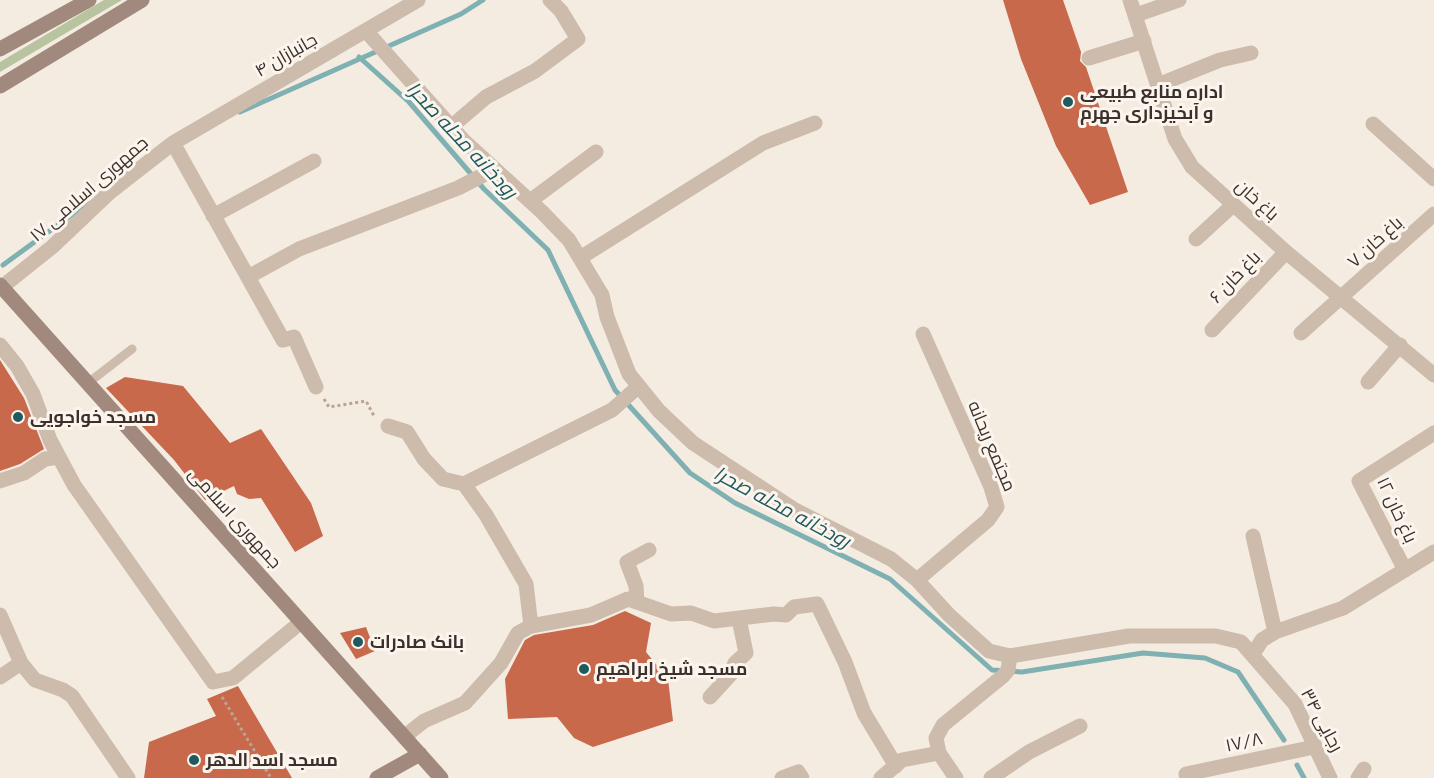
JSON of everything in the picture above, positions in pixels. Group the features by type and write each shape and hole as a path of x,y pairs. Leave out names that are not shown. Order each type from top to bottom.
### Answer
{"street":[{"path":"0,49 89,0"},
{"path":"0,86 142,0"},
{"name":"جانبازان ۴","path":"173,143 418,0"},
{"path":"451,126 486,97 535,71 578,39 561,11 550,0"},
{"name":"باغ خان","path":"1130,0 1175,139 1192,167 1286,252 1434,375"},
{"path":"1136,15 1179,0"},
{"path":"366,31 451,126 569,240 602,295 629,374 659,411 693,442 795,510 891,559 917,580 949,615 1007,668 943,725 936,738 939,753 956,778"},
{"path":"1089,57 1144,41"},
{"path":"1158,86 1220,60 1251,52"},
{"path":"580,258 762,143 815,123"},
{"path":"1373,124 1434,179"},
{"path":"173,143 283,340 294,337 316,387"},
{"name":"جمهوری اسلامی ۱۷","path":"1,286 52,247 110,192 173,143"},
{"path":"530,201 596,152"},
{"path":"213,216 314,161"},
{"path":"248,277 299,249 458,188 494,170"},
{"path":"1196,239 1233,205"},
{"name":"باغ خان ۷","path":"1301,333 1434,214"},
{"name":"باغ خان ۶","path":"1212,330 1286,252"},
{"name":"جمهوری اسلامی","path":"1,286 441,778"},
{"name":"مجتمع ریحانه","path":"917,580 988,520 997,507 990,486 923,334"},
{"path":"0,345 17,366 33,394 58,457 74,484 213,682 233,678 301,622"},
{"path":"1368,382 1400,345"},
{"path":"388,426 407,432 424,459 443,480 464,484 612,410 638,387"},
{"name":"باغ خان ۱۲","path":"1405,570 1359,481 1434,433"},
{"path":"0,481 24,473 45,459 58,457"},
{"path":"464,484 486,515 526,584 531,626"},
{"path":"1253,536 1275,632"},
{"path":"637,602 636,586 627,562 649,550"},
{"path":"1252,654 1262,640 1275,632 1343,608 1434,552"},
{"path":"404,737 424,721 465,703 501,663 518,633 531,626 591,615 628,599 671,614 691,613 714,621 739,620 774,614 786,615 794,607 817,604 845,662 864,713 896,765"},
{"path":"0,615 21,663 35,680 63,690 72,696 128,778"},
{"path":"710,697 732,674 735,663 746,653 739,620"},
{"name":"رجایی ۳۴","path":"1007,668 1129,636 1188,634 1216,636 1241,642 1295,704 1330,778"},
{"path":"0,677 21,663"},
{"path":"991,778 1029,752 1080,726"},
{"name":"۱۷/۸","path":"1187,778 1186,774 1314,747"},
{"path":"881,778 902,760 939,753"},
{"path":"377,778 420,754"},
{"path":"782,778 798,772 802,778"}],"lane":[{"path":"88,383 132,349"}],"path":[{"path":"316,387 329,407 366,400 371,414 388,426"},
{"path":"212,680 271,778"}],"green space":[{"path":"104,0 122,0 0,72 0,62"}],"building":[{"name":"اداره منابع طبیعی و آبخیزداری جهرم","path":"1003,0 1063,0 1081,52 1080,61 1086,67 1128,192 1090,205 1056,146 1021,59"},
{"name":"مسجد خواجویی","path":"0,360 24,398 44,449 20,464 0,471"},
{"path":"125,377 183,386 230,443 261,429 311,503 323,536 295,552 261,498 249,499 237,494 234,486 205,500 174,460 106,388"},
{"name":"مسجد شیخ ابراهیم","path":"625,611 651,623 646,652 668,679 673,721 593,747 574,738 557,717 508,719 505,679 525,640 534,635 593,625"},
{"name":"بانک صادرات","path":"366,627 375,651 356,659 340,633"},
{"path":"238,686 292,778 144,778 149,742 216,716 207,699"}],"waterway":[{"name":"رودخانه محله صحرا","path":"240,112 461,14 483,0"},
{"name":"رودخانه محله صحرا","path":"359,57 409,102 484,189 548,250 615,390 690,473 735,503 890,579 992,670 1022,672 1143,653 1205,658 1238,672 1284,740"},
{"path":"3,265 88,203"},
{"path":"1297,765 1304,778"}],"place":[{"name":"اداره منابع طبیعی و آبخیزداری جهرم","path":"1068,102"},
{"name":"مسجد خواجویی","path":"18,417"},
{"name":"بانک صادرات","path":"358,642"},
{"name":"مسجد شیخ ابراهیم","path":"584,669"},
{"name":"مسجد اسد الدهر","path":"194,760"}]}
